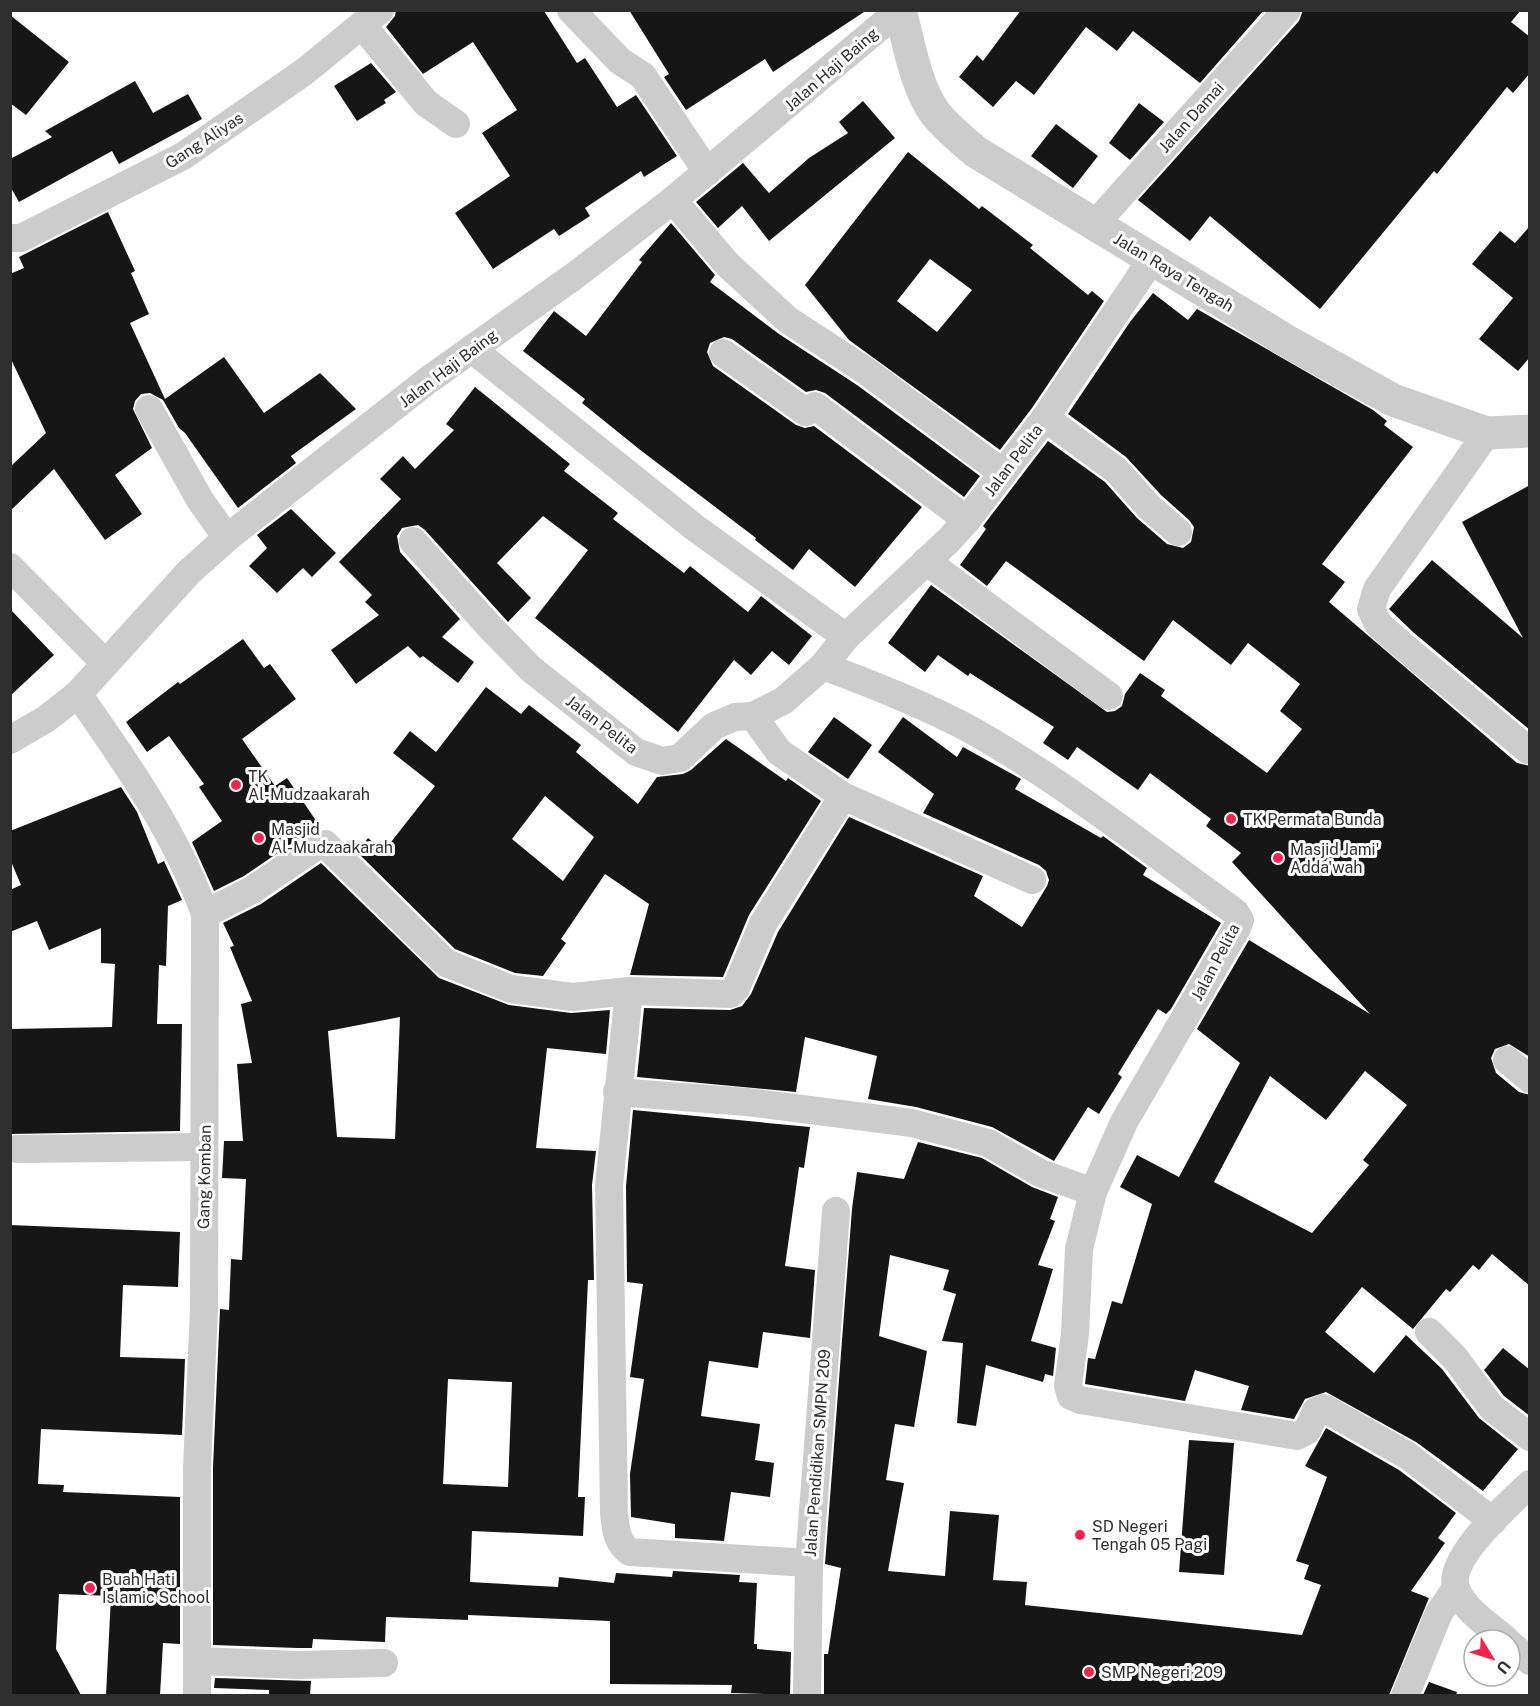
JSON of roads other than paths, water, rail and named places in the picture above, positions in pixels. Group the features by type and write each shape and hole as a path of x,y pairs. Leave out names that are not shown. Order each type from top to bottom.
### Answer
{"street":[{"path":"571,10 620,61 643,76 707,172"},
{"name":"Jalan Haji Baing","path":"10,740 46,719 78,694 189,572 227,538 472,349 674,200 900,10"},
{"name":"Jalan Raya Tengah","path":"900,10 921,83 934,111 953,133 1012,175 1290,343 1394,400 1487,433 1530,431"},
{"name":"Jalan Damai","path":"1095,224 1287,10"},
{"path":"371,18 426,103 456,124"},
{"name":"Gang Aliyas","path":"10,238 21,238 183,156 304,72 371,18"},
{"path":"674,200 727,264 788,320 866,371 1003,473"},
{"name":"Jalan Pelita","path":"413,541 531,669 636,752 662,761 680,758 714,726 735,717 753,716 783,701 823,666 846,637 967,520 1045,417 1152,260"},
{"path":"472,349 694,526 846,637"},
{"path":"723,353 806,412 815,406 967,520"},
{"path":"149,409 200,500 227,538"},
{"path":"1045,417 1116,470 1149,507 1178,531"},
{"path":"1487,433 1377,590 1371,609 1378,624 1528,750"},
{"path":"926,561 1109,696"},
{"path":"10,567 105,663"},
{"name":"Jalan Pelita","path":"823,666 905,697 973,731 1027,763 1235,912 1239,920 1237,928 1124,1122 1093,1192 1079,1248 1075,1334 1068,1386 1071,1396 1080,1400 1297,1436 1306,1431 1316,1412 1324,1408 1408,1456 1493,1521"},
{"name":"Gang Komban","path":"78,694 134,773 171,836 192,876 205,914 204,1309 197,1467 197,1695"},
{"path":"753,716 779,752 843,796 1032,880"},
{"path":"205,914 252,890 317,846 325,844 446,963 511,989 573,997 629,991 669,994 733,992 763,924 843,796"},
{"path":"629,991 609,1185 614,1513 617,1537 621,1545 630,1552 808,1563"},
{"path":"1506,1060 1530,1079"},
{"path":"617,1092 747,1102 912,1123 988,1143 1040,1173 1093,1192"},
{"path":"17,1149 203,1147"},
{"name":"Jalan Pendidikan SMPN 209","path":"807,1695 808,1563 836,1211"},
{"path":"1429,1332 1455,1358 1492,1408 1530,1437"},
{"path":"1405,1695 1439,1613 1456,1588 1457,1576 1469,1544 1530,1484"},
{"path":"1456,1588 1467,1607 1492,1628"},
{"path":"197,1661 298,1665 384,1663"}],"place":[{"name":"TK Al-Mudzaakarah","path":"236,785"},
{"name":"TK Permata Bunda","path":"1231,819"},
{"name":"Masjid Al-Mudzaakarah","path":"259,838"},
{"name":"Masjid Jami' Adda'wah","path":"1278,858"},
{"name":"SD Negeri Tengah 05 Pagi","path":"1080,1535"},
{"name":"Buah Hati Islamic School","path":"90,1588"},
{"name":"SMP Negeri 209","path":"1089,1672"}]}
